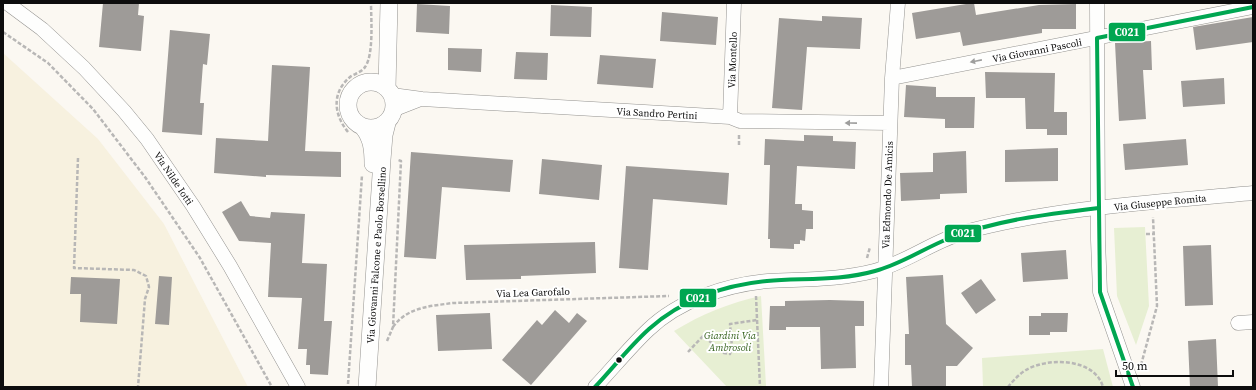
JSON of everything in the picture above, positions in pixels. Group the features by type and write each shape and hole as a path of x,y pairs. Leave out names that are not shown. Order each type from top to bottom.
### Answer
{"street":[{"name":"Via Nilde Iotti","path":"7,3 16,8 51,37 84,68 124,111 147,139 193,206 227,260 298,387"},
{"path":"357,132 377,128 390,104 380,83 370,82 377,62 379,3"},
{"name":"Via Giovanni Falcone e Paolo Borsellino","path":"367,387 384,135 390,104 389,3"},
{"name":"Via Montello","path":"730,117 734,3"},
{"name":"Via Edmondo De Amicis","path":"881,387 890,123 898,3"},
{"path":"1096,3 1100,292 1133,387"},
{"name":"Via Giovanni Pascoli","path":"892,78 1253,7"},
{"name":"Via Giovanni Falcone e Paolo Borsellino","path":"353,385 373,156 370,138 357,132 356,123 350,114 348,104 350,94 354,89 361,84 370,82"},
{"name":"Via Sandro Pertini","path":"390,104 405,104 422,99 730,117 740,121 890,123"},
{"name":"Via Giuseppe Romita","path":"595,387 648,330 665,316 696,299 750,283 852,275 885,268 948,238 1034,218 1098,208 1253,193"},
{"path":"1238,323 1253,322"}],"path":[{"path":"357,132 340,122 336,102 340,90 349,78 365,67 369,55 371,3"},
{"path":"3,32 48,63 93,109 145,177 200,258 272,387"},
{"path":"78,158 74,268 134,270 146,276 149,287 145,299 138,387"},
{"path":"353,385 362,171"},
{"path":"1140,370 1157,306 1153,216"},
{"path":"1146,234 1154,234"},
{"path":"756,292 760,387"},
{"name":"Via Lea Garofalo","path":"393,327 399,319 407,314 425,307 453,303 675,295"},
{"path":"688,352 703,336 724,353 730,354 732,347 730,324 757,320"},
{"path":"1008,387 1025,370 1037,365 1058,362 1088,368 1096,373 1103,387"}],"shaded area":[{"path":"3,53 98,139 164,224 248,387 3,387"}],"green space":[{"path":"1145,227 1149,306 1136,345 1117,296 1114,228"},
{"name":"Giardini Via Ambrosoli","path":"761,296 766,386 727,387 674,331 695,319 716,310"},
{"path":"1103,349 1113,387 983,387 982,358"}],"building":[{"path":"103,3 139,3 138,15 144,16 141,51 99,47"},
{"path":"974,3 976,15 1039,5 1076,4 1076,29 1042,29 1042,33 963,46 960,32 916,39 912,13"},
{"path":"417,4 450,6 449,34 416,32"},
{"path":"551,5 592,7 591,37 550,36"},
{"path":"662,12 718,17 716,45 660,41"},
{"path":"822,16 862,18 860,49 807,47 802,110 772,108 779,18 822,21"},
{"path":"1253,17 1253,42 1196,50 1193,27"},
{"path":"170,30 210,34 207,65 203,64 200,103 204,103 202,135 162,132"},
{"path":"1151,41 1152,70 1143,70 1146,119 1119,121 1115,43"},
{"path":"448,48 482,49 481,72 448,70"},
{"path":"516,52 548,53 547,80 514,79"},
{"path":"600,55 656,59 653,88 597,84"},
{"path":"272,65 310,67 305,151 341,152 341,177 266,175 266,177 214,173 216,138 268,141"},
{"path":"985,72 1055,73 1054,112 1067,112 1067,135 1047,135 1047,129 1026,129 1025,98 986,98"},
{"path":"1224,78 1225,104 1183,107 1181,81"},
{"path":"906,85 936,87 936,97 975,97 974,128 945,128 945,119 904,117"},
{"path":"804,135 833,136 833,141 856,142 855,169 797,166 795,204 802,204 802,210 813,211 813,229 806,229 805,241 800,240 800,244 794,244 794,249 770,248 770,239 768,239 770,165 764,165 765,139 804,141"},
{"path":"1186,139 1188,165 1125,170 1123,144"},
{"path":"1058,148 1058,181 1005,182 1005,150"},
{"path":"966,151 967,193 940,194 940,199 901,201 900,173 933,172 933,153"},
{"path":"411,152 513,160 510,192 442,187 436,259 404,257"},
{"path":"542,159 602,165 599,200 539,194"},
{"path":"626,166 729,173 727,205 653,199 648,270 619,268"},
{"path":"241,201 250,216 270,218 271,212 305,214 302,263 327,264 324,321 332,321 328,375 310,374 310,365 306,365 307,349 298,349 302,298 268,297 271,243 239,241 222,212"},
{"path":"595,242 596,273 521,276 521,279 466,280 464,245"},
{"path":"1211,245 1213,305 1185,306 1183,246"},
{"path":"1066,250 1068,279 1023,282 1021,253"},
{"path":"943,275 946,324 973,348 957,366 946,366 946,387 912,387 911,365 905,365 905,334 909,334 906,277"},
{"path":"159,276 172,277 169,325 155,324"},
{"path":"71,277 120,279 117,324 80,322 81,294 70,294"},
{"path":"981,279 996,300 976,314 961,293"},
{"path":"785,301 864,301 864,326 855,326 856,368 821,369 820,327 786,327 786,330 769,330 770,306 785,306"},
{"path":"555,310 569,323 577,313 587,321 531,385 502,360 537,320 542,325"},
{"path":"490,313 492,349 438,351 436,315"},
{"path":"1041,313 1068,313 1067,332 1050,332 1050,335 1029,335 1029,316 1041,316"},
{"path":"1216,339 1218,387 1190,387 1188,341"}],"transit line":[{"name":"C021","path":"1133,387 1100,292 1097,38 1253,7"},
{"name":"C021","path":"595,387 628,350 661,319 689,302 719,290 767,281 835,278 862,274 885,268 931,246 968,232 1004,222 1042,215 1098,208"}]}
